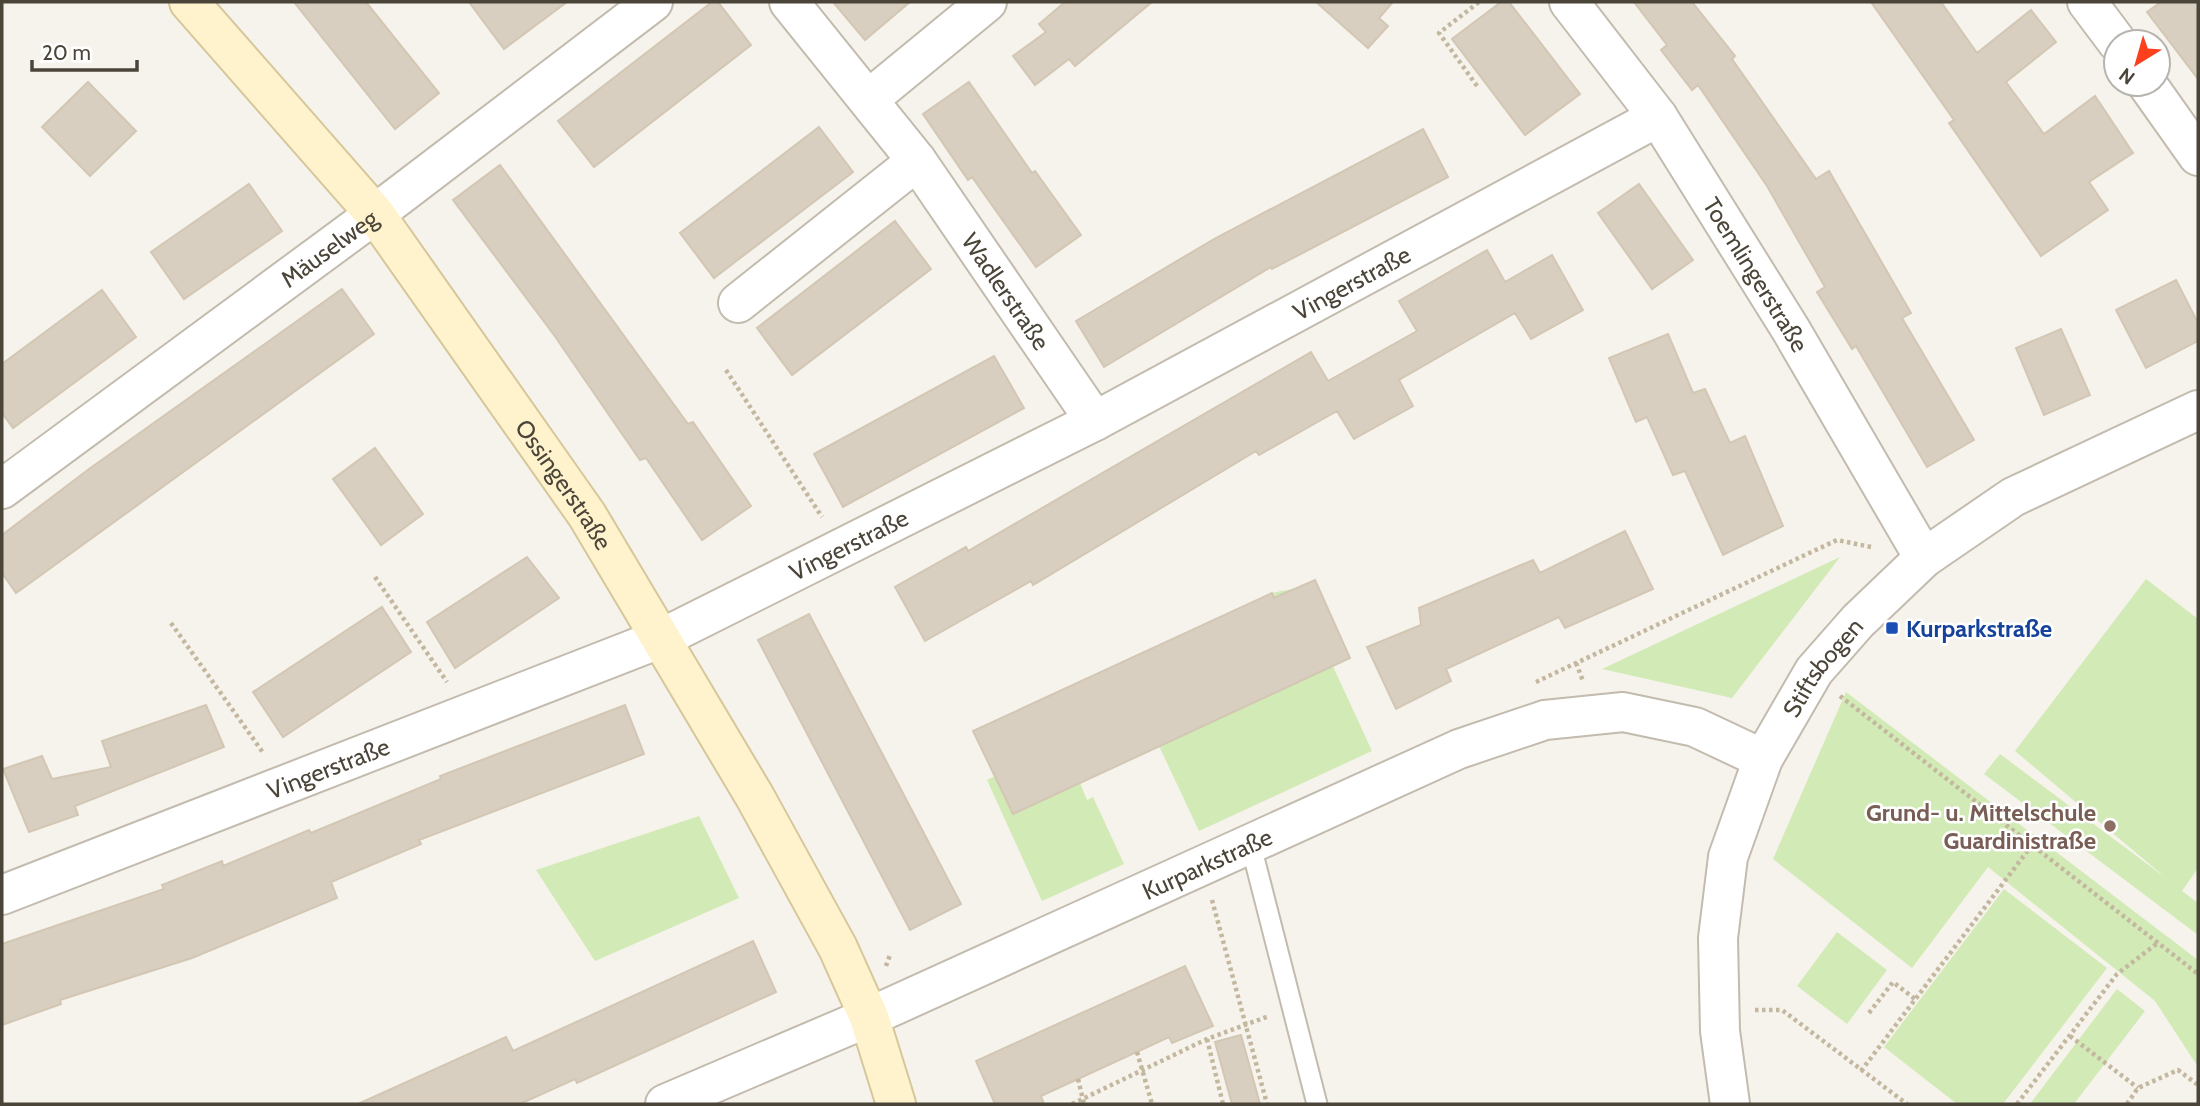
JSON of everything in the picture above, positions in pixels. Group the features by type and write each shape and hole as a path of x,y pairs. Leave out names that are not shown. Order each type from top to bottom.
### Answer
{"street":[{"name":"Ossingerstraße","path":"189,2 375,214 587,515 755,797 838,948 869,1017 896,1104"},
{"name":"Mäuselweg","path":"2,489 375,214 653,2"},
{"name":"Wadlerstraße","path":"789,2 917,161 1095,421"},
{"path":"869,99 987,2"},
{"name":"Toemlingerstraße","path":"1569,2 1658,117 1791,330 1924,558"},
{"path":"2087,2 2106,28"},
{"path":"2157,98 2198,156"},
{"name":"Vingerstraße","path":"2,895 662,638 1095,421 1658,117"},
{"path":"738,303 917,161"},
{"name":"Stiftsbogen","path":"1730,1104 1720,1031 1718,938 1728,857 1763,759 1814,671 1858,621 1924,558 2013,497 2198,410"},
{"name":"Kurparkstraße","path":"665,1104 869,1017 1202,865 1251,846 1459,749 1545,720 1623,712 1695,727 1763,759"}],"lane":[{"path":"1251,846 1318,1104"}],"path":[{"path":"1477,86 1439,33 1479,2"},
{"path":"726,370 842,547"},
{"path":"1530,685 1837,540 1871,547"},
{"path":"375,577 469,714"},
{"path":"171,622 287,786"},
{"path":"1576,663 1585,685"},
{"path":"1839,696 2198,974"},
{"path":"1861,1071 2032,845"},
{"path":"1202,865 1267,1104"},
{"path":"2017,1104 2117,974 2159,942"},
{"path":"1869,1013 1893,982 1915,999"},
{"path":"1072,1104 1083,1102 1207,1040 1293,1008"},
{"path":"1754,1010 1782,1010 1907,1104"},
{"path":"2070,1035 2138,1088"},
{"path":"1207,1040 1223,1104"},
{"path":"1137,1052 1152,1104"},
{"path":"2127,1104 2138,1088 2178,1070 2198,1085"},
{"path":"1077,1079 1083,1102"}],"green space":[{"path":"1840,557 1732,698 1602,669"},
{"path":"2146,579 2198,619 2198,868 2182,891 2198,903 2198,935 1984,774 2000,754 2166,878 2015,751"},
{"path":"1297,588 1372,751 1199,831 1159,746 1309,677 1272,593"},
{"path":"1846,692 2198,960 2198,1067 2155,1001 1988,867 1912,968 1773,859"},
{"path":"995,776 1080,783 1087,800 1093,797 1124,864 1042,901 987,780"},
{"path":"699,816 739,898 595,961 536,870"},
{"path":"2004,889 2107,968 2003,1104 1957,1104 1884,1047"},
{"path":"1837,932 1887,970 1847,1024 1797,986"},
{"path":"2117,989 2145,1011 2074,1104 2030,1104"}],"building":[{"path":"294,2 366,2 439,93 395,129"},
{"path":"469,2 567,2 504,49"},
{"path":"712,2 718,2 751,45 594,167 558,121"},
{"path":"833,2 910,2 865,40"},
{"path":"1065,2 1152,2 1075,66 1069,59 1035,85 1013,56 1046,32 1039,24"},
{"path":"1316,2 1393,2 1379,18 1388,26 1368,48"},
{"path":"1501,2 1509,2 1580,94 1525,135 1452,39"},
{"path":"1634,2 1692,2 1735,56 1732,59 1816,179 1829,171 1911,313 1902,318 1974,440 1927,467 1856,346 1852,349 1817,292 1825,287 1767,186 1698,85 1692,90 1661,50 1667,45"},
{"path":"1871,2 1941,2 1977,53 2031,10 2056,42 2006,82 2044,134 2095,96 2133,153 2089,182 2108,210 2041,256 1949,123 1954,120"},
{"path":"2161,2 2198,2 2198,79 2172,45 2172,28 2159,28 2147,12"},
{"path":"88,82 136,131 90,176 42,127"},
{"path":"969,82 1032,173 1035,171 1081,235 1036,267 972,177 968,180 923,114"},
{"path":"819,127 853,172 714,278 680,233"},
{"path":"1423,129 1448,177 1272,269 1271,267 1104,367 1076,321 1214,239"},
{"path":"500,165 688,424 693,422 751,506 702,540 646,458 640,460 554,335 453,200"},
{"path":"249,184 282,231 184,299 151,252"},
{"path":"1639,184 1693,260 1652,289 1598,213"},
{"path":"895,221 931,269 792,375 757,328"},
{"path":"1487,250 1505,282 1552,255 1583,310 1531,339 1515,313 1399,380 1413,406 1354,439 1337,411 1259,455 1256,451 1033,585 1031,581 925,641 895,587 966,547 968,551 1311,352 1328,381 1417,331 1399,301"},
{"path":"2176,280 2198,323 2198,341 2146,368 2116,310"},
{"path":"342,289 374,334 16,593 2,573 2,535 89,469"},
{"path":"102,290 136,337 13,428 2,413 2,364"},
{"path":"2061,329 2090,395 2044,415 2016,348"},
{"path":"1668,334 1693,393 1705,389 1730,443 1745,436 1783,526 1723,555 1685,471 1673,475 1647,417 1636,422 1609,358"},
{"path":"994,356 1024,408 843,507 814,454"},
{"path":"375,448 423,514 381,545 333,479"},
{"path":"1625,531 1653,589 1565,628 1559,617 1446,669 1451,681 1396,709 1367,647 1421,625 1419,608 1533,560 1540,573"},
{"path":"527,557 559,598 455,668 427,622"},
{"path":"1315,580 1350,658 1013,814 973,731 1272,593 1274,598"},
{"path":"382,607 411,652 283,737 253,692"},
{"path":"809,614 961,904 910,930 758,640"},
{"path":"206,705 224,747 75,806 78,815 29,832 3,769 42,756 52,779 111,767 102,741"},
{"path":"625,705 644,754 419,840 421,844 331,882 337,898 192,958 60,1000 61,1004 2,1025 2,944 164,889 162,885 222,861 223,866 309,830 311,833 441,779 440,776"},
{"path":"753,941 776,992 577,1083 575,1079 520,1104 358,1104 506,1037 513,1051"},
{"path":"1185,966 1213,1026 1172,1043 1169,1037 1041,1096 1044,1104 995,1104 976,1061"},
{"path":"1241,1035 1260,1104 1232,1104 1215,1042"}],"place":[{"name":"Kurparkstraße","path":"1892,628"},
{"name":"Grund- u. Mittelschule Guardinistraße","path":"2110,826"}]}
